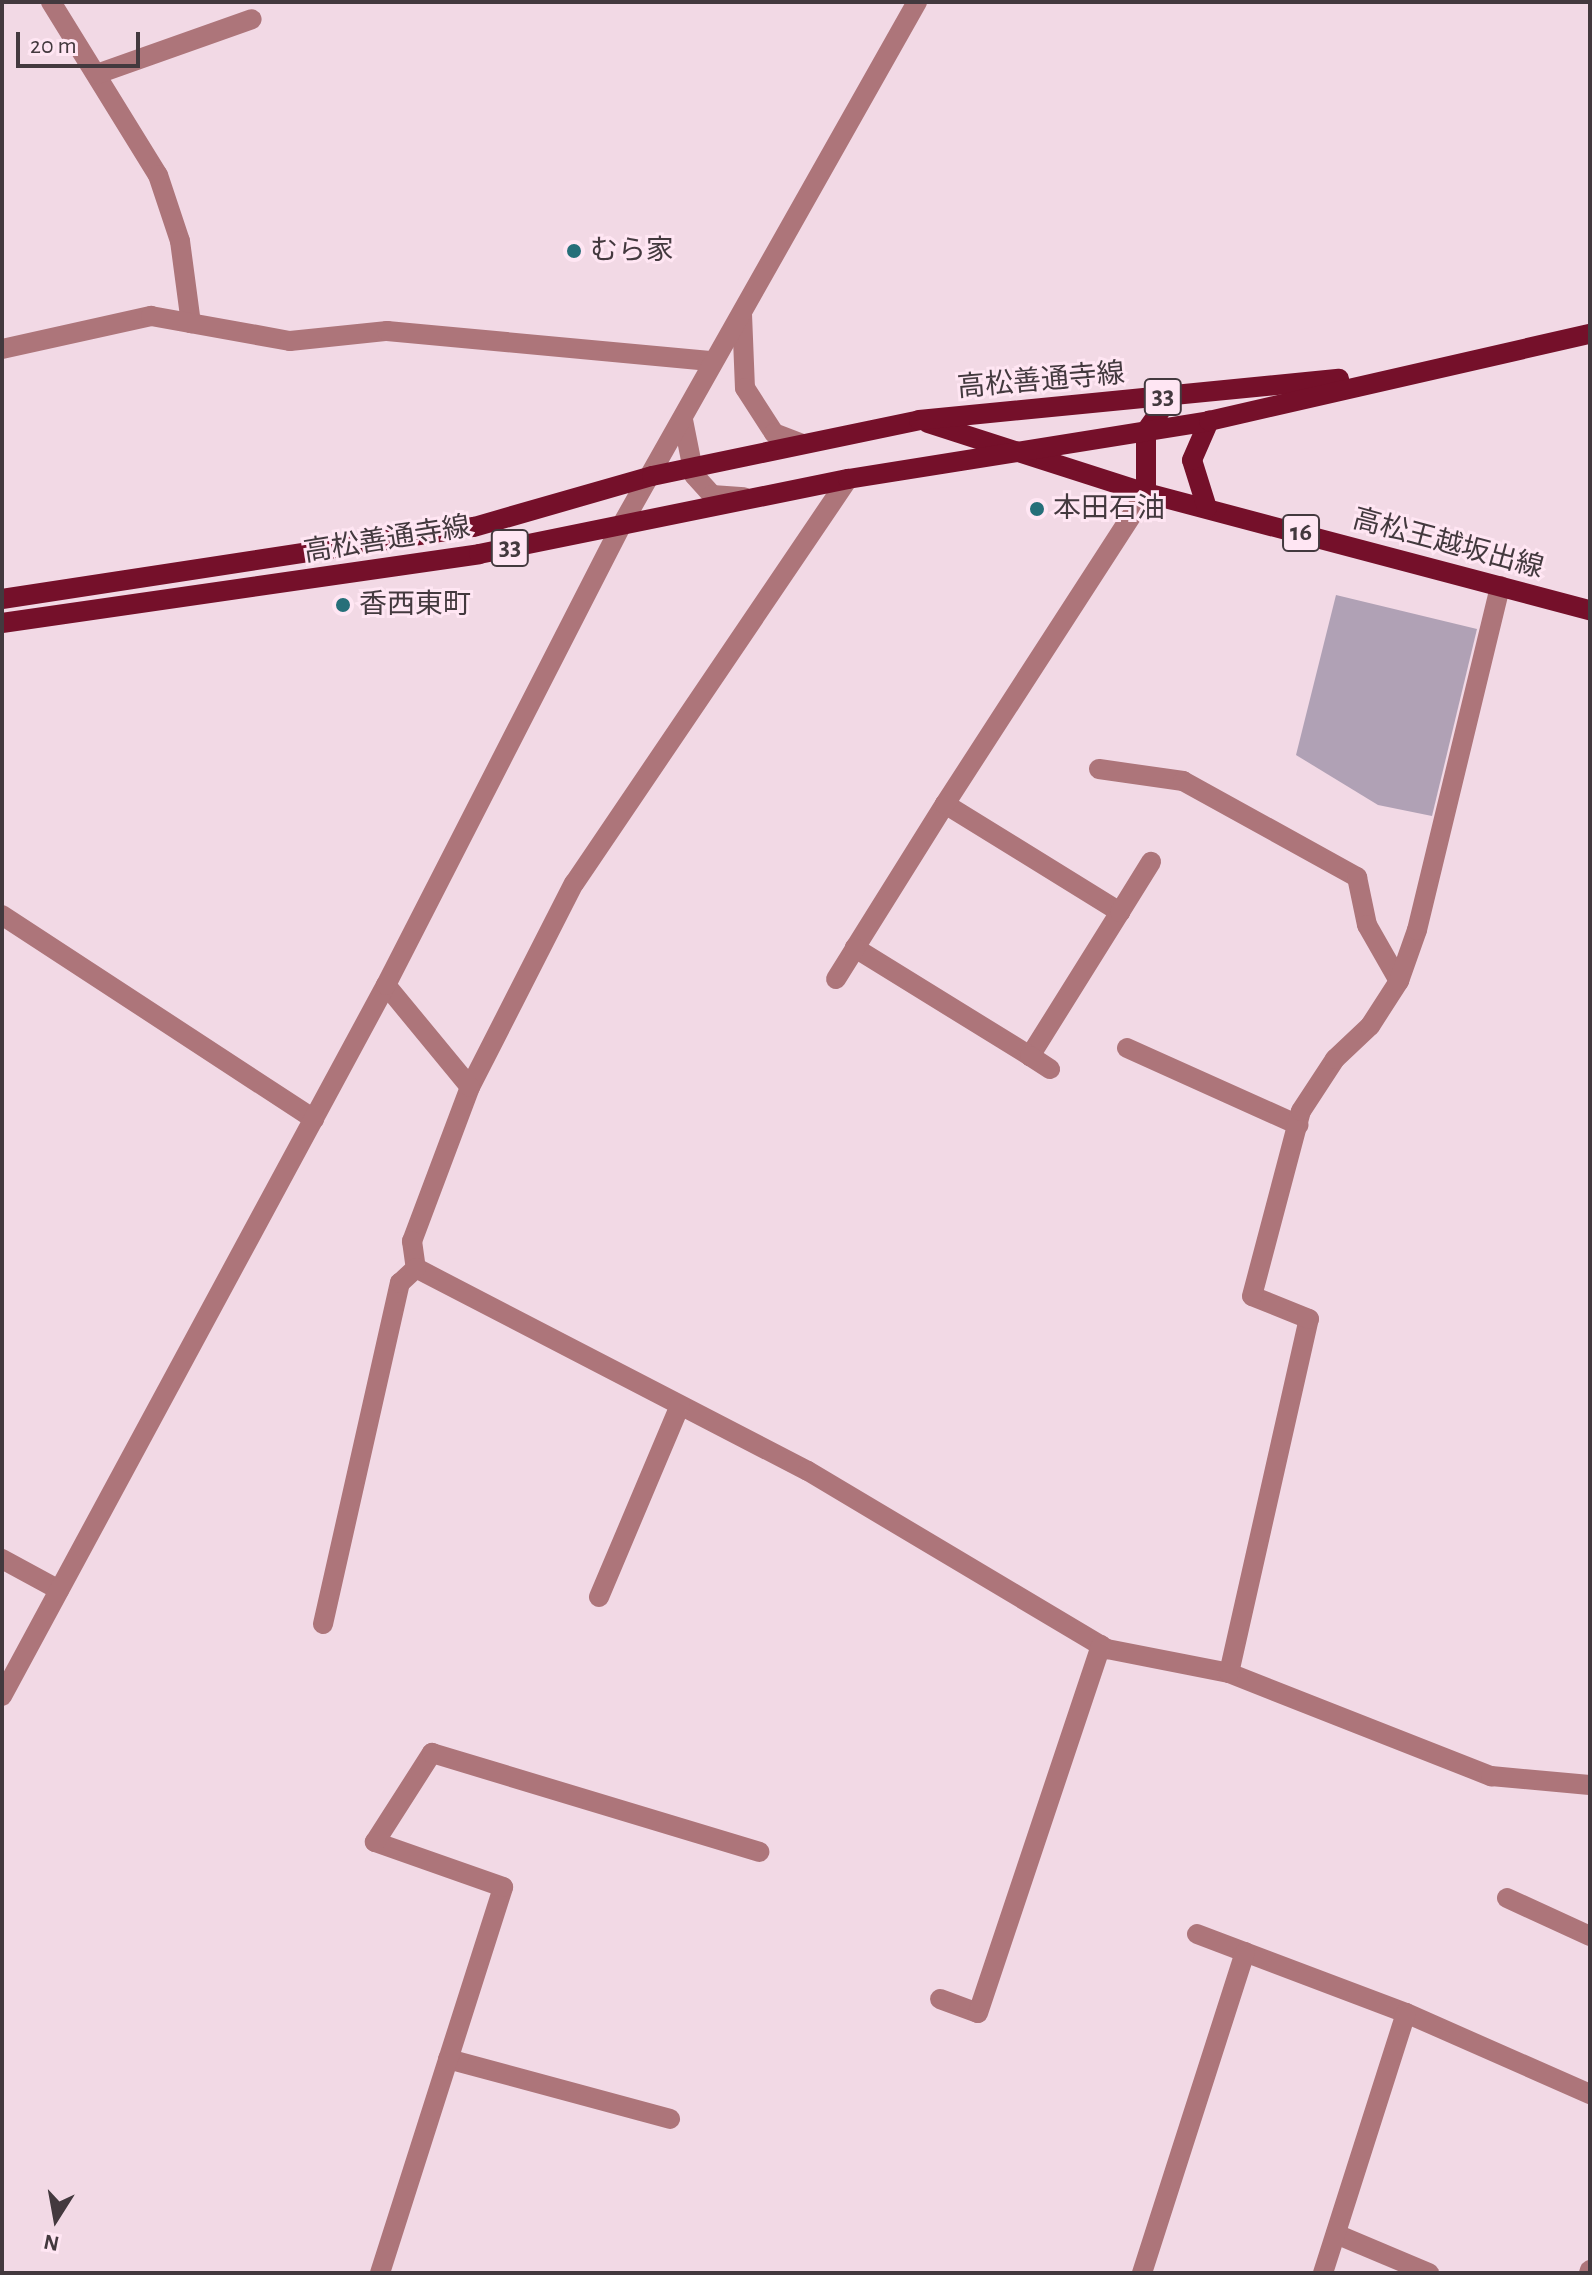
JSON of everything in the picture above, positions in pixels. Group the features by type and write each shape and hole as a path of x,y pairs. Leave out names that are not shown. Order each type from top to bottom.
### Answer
{"main road":[{"name":"高松善通寺線","path":"2,623 620,528 848,479 1209,421 1407,373 1590,334"},
{"name":"高松善通寺線","path":"2,599 474,527 652,476 919,420 1407,373"},
{"path":"1146,493 1146,431 1170,397"},
{"name":"高松善通寺線","path":"919,420 1014,452"},
{"path":"1207,508 1192,460 1209,421"},
{"name":"高松王越坂出線","path":"1014,452 1146,493 1590,610"}],"street":[{"path":"51,2 158,175 180,241 191,323"},
{"path":"2,1696 386,985 620,528 917,2"},
{"path":"97,74 252,19"},
{"path":"743,306 745,388 774,433 802,444"},
{"path":"2,349 151,316 290,341 387,331 713,361"},
{"path":"683,418 691,468 712,495 760,498"},
{"path":"416,1268 412,1241 470,1087 574,883 848,479"},
{"path":"836,979 1146,493"},
{"path":"1229,1673 1309,1319 1252,1296 1298,1125 1335,1059 1370,1026 1399,981 1500,586"},
{"path":"1099,769 1183,781 1357,877 1367,925 1399,981"},
{"path":"945,804 1120,912"},
{"path":"1030,1056 1151,862"},
{"path":"2,915 314,1119"},
{"path":"855,948 1050,1069"},
{"path":"386,985 470,1087"},
{"path":"1127,1048 1298,1125"},
{"path":"416,1268 808,1471 1101,1645 1229,1673 1491,1776 1590,1785"},
{"path":"323,1624 400,1283 416,1268"},
{"path":"599,1597 680,1405"},
{"path":"2,1559 59,1590"},
{"path":"940,1999 978,2013 1101,1645"},
{"path":"380,2273 503,1887 375,1842 432,1753 759,1852"},
{"path":"1507,1898 1590,1936"},
{"path":"1197,1934 1406,2013 1590,2094"},
{"path":"1142,2273 1245,1952"},
{"path":"1323,2273 1406,2013"},
{"path":"448,2059 670,2119"},
{"path":"1336,2234 1429,2273"}],"building":[{"path":"1336,595 1477,629 1432,816 1378,805 1296,755"}],"place":[{"name":"むら家","path":"574,251"},
{"name":"本田石油","path":"1037,509"},
{"name":"香西東町","path":"343,605"}]}
